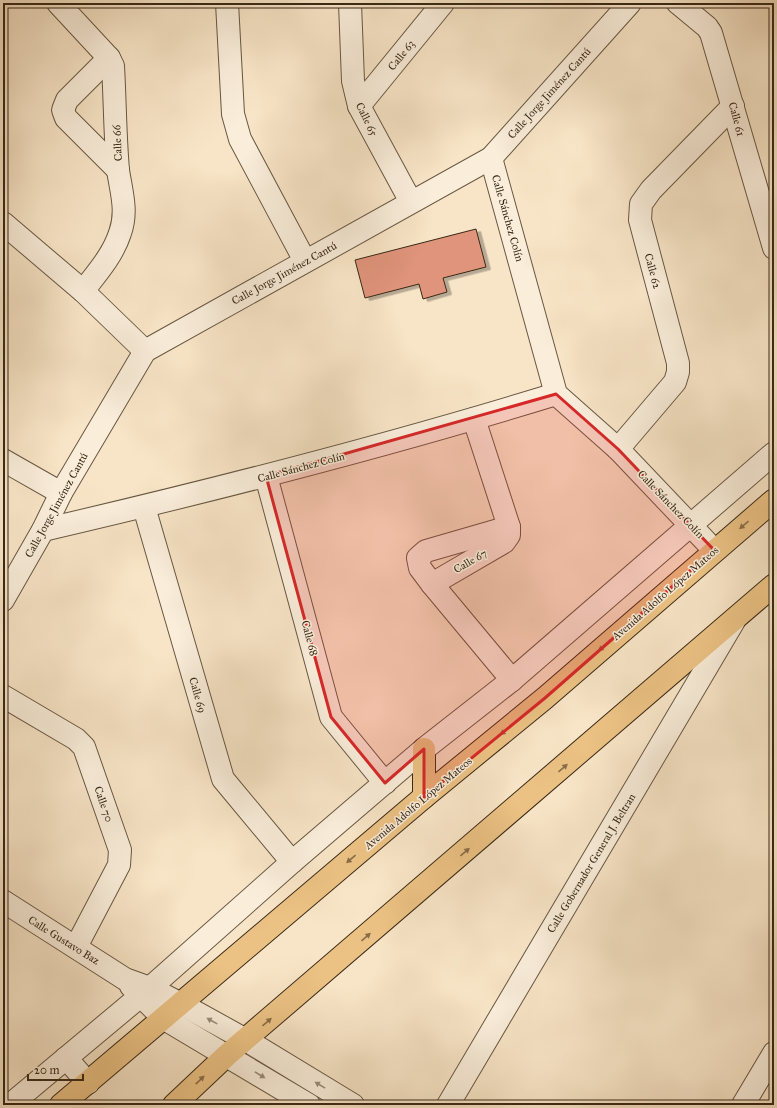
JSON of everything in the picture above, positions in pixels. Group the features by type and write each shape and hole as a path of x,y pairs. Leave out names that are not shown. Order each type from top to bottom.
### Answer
{"main road":[{"name":"Avenida Adolfo López Mateos","path":"62,1105 424,797 545,698 714,550 774,500"},
{"path":"174,1105 226,1055 246,1040 774,585"},
{"path":"424,749 424,797"}],"street":[{"name":"Calle 66","path":"58,3 109,58 114,66 118,170 124,206 121,232 107,260 83,291"},
{"path":"227,3 233,114 240,140 305,261"},
{"name":"Calle 65","path":"350,3 353,81 359,106 411,202"},
{"name":"Calle 63","path":"359,106 443,3"},
{"name":"Calle Jorge Jiménez Cantú","path":"3,600 43,530 61,493 145,351 491,158 630,3"},
{"name":"Calle 61","path":"678,3 709,30 733,106 756,191 774,248"},
{"path":"109,58 67,100 63,110 66,118 118,170"},
{"name":"Calle 62","path":"618,449 675,382 678,372 678,363 640,220 641,204 651,190 733,106"},
{"name":"Calle Sánchez Colín","path":"491,158 556,394 618,449 691,524 714,550"},
{"path":"756,191 774,208"},
{"path":"3,223 83,291 145,351"},
{"name":"Calle Sánchez Colín","path":"43,530 144,507 266,476 474,419 556,394"},
{"path":"474,419 509,527 426,551 418,558 420,568 432,584 512,680"},
{"path":"10,1105 145,993 292,862 424,749 512,680 774,453"},
{"path":"3,460 61,493"},
{"name":"Calle 68","path":"266,476 331,717 385,783"},
{"name":"Calle 69","path":"144,507 223,779 292,862"},
{"name":"Calle 67","path":"432,584 504,542 509,535 509,527"},
{"name":"Calle Gobernador General J. Beltran","path":"448,1105 735,620"},
{"name":"Calle 70","path":"3,696 76,739 84,747 120,850 119,865 76,947"},
{"name":"Calle Gustavo Baz","path":"3,901 145,993 181,1004 246,1040 353,1105"},
{"name":"Calle Gustavo Baz","path":"145,993 163,1018 309,1105"},
{"path":"743,1105 774,1053"},
{"path":"66,1058 88,1083"}],"highlighted area":[{"path":"556,394 618,449 714,550 545,698 424,797 424,749 385,783 331,717 266,476"}],"building":[{"path":"476,229 486,267 443,278 447,292 423,299 419,284 365,298 355,260"}]}
